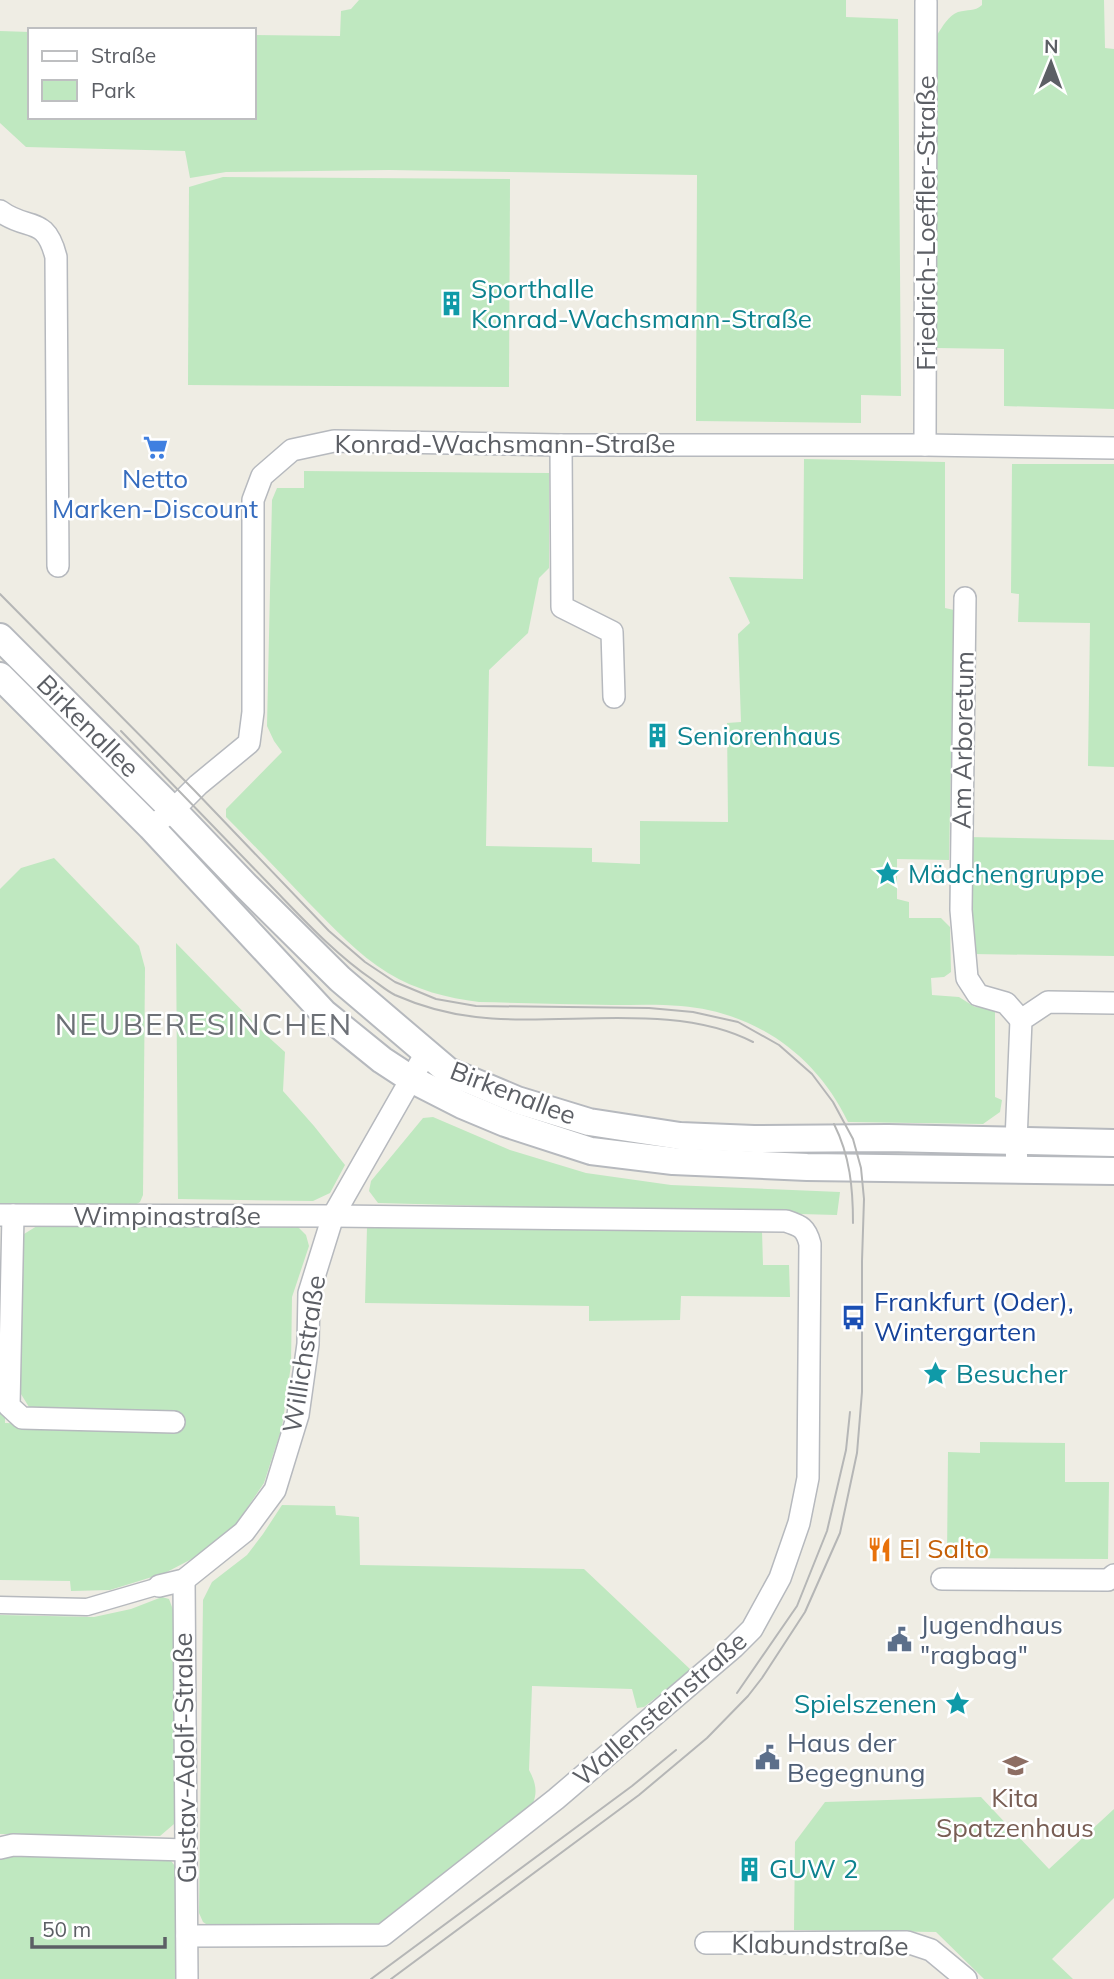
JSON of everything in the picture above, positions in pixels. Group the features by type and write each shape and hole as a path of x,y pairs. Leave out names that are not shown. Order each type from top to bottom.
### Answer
{"street":[{"name":"Friedrich-Loeffler-Straße","path":"925,445 926,2"},
{"path":"0,211 18,221 31,223 42,229 52,243 56,257 58,566"},
{"name":"Konrad-Wachsmann-Straße","path":"151,827 249,743 253,712 253,500 262,476 292,450 334,441 1114,448"},
{"path":"561,445 562,607 612,632 614,696"},
{"name":"Am Arboretum","path":"965,598 961,910 967,978 978,995 1006,1003 1021,1020"},
{"name":"Birkenallee","path":"0,637 340,979 448,1071 517,1100 589,1122 680,1136 1114,1143"},
{"name":"Birkenallee","path":"0,676 151,827 324,1013 382,1060 411,1079 463,1105 505,1123 592,1150 673,1161 828,1167 1114,1171"},
{"path":"1017,1170 1021,1020 1048,1002 1114,1003"},
{"name":"Willichstraße","path":"0,1605 86,1607 184,1580 244,1532 275,1490 298,1415 308,1343 309,1293 333,1216 426,1053"},
{"path":"7,1215 9,1406 22,1418 174,1422"},
{"name":"Wimpinastraße","path":"7,1215 333,1216"},
{"name":"Wallensteinstraße","path":"187,1936 383,1935 556,1799 734,1647 752,1629 780,1578 799,1523 808,1478 810,1244 807,1233 798,1225 786,1222 333,1216"},
{"path":"942,1578 1108,1580 1114,1575"},
{"name":"Gustav-Adolf-Straße","path":"184,1580 187,1979"},
{"path":"0,1848 13,1845 186,1850"},
{"name":"Klabundstraße","path":"706,1943 907,1942 931,1950 966,1979"}],"green space":[{"path":"359,0 846,0 846,17 898,19 901,396 861,395 861,423 696,421 697,175 389,170 226,172 190,178 185,151 26,147 0,123 0,31 28,32 28,119 256,119 256,35 340,36 341,11 351,9"},
{"path":"982,0 1104,0 1105,48 1114,49 1114,409 1004,406 1004,349 937,348 937,35 951,16 958,12 974,10 982,5"},
{"path":"223,177 510,179 509,387 188,385 189,187"},
{"path":"804,459 945,462 945,608 954,610 949,860 897,859 897,899 909,902 909,918 941,918 950,927 951,972 944,977 931,978 932,995 959,997 975,1007 990,1008 995,1012 995,1097 1002,1100 1000,1112 983,1124 848,1122 835,1098 801,1057 758,1028 734,1017 708,1010 664,1005 479,1002 421,989 388,973 356,949 226,817 226,809 282,752 267,726 272,500 277,488 304,488 304,471 549,473 549,568 539,578 528,633 489,670 486,846 592,848 592,862 640,864 640,821 728,822 727,723 741,722 738,634 750,623 729,577 803,579"},
{"path":"1012,464 1114,464 1114,767 1088,766 1090,623 1018,622 1019,594 1011,593"},
{"path":"968,837 1114,840 1114,956 972,954"},
{"path":"54,858 139,946 145,968 143,1195 135,1205 0,1205 0,889 21,868"},
{"path":"176,943 285,1052 283,1091 345,1165 330,1193 313,1201 178,1199"},
{"path":"433,1117 510,1150 586,1173 671,1185 840,1192 837,1215 378,1203 369,1191 371,1181 423,1118"},
{"path":"37,1226 298,1227 306,1235 309,1246 292,1297 291,1365 282,1427 264,1483 235,1526 205,1552 165,1573 110,1590 71,1591 70,1581 0,1580 0,1382 5,1383 5,1423 179,1428 29,1407 16,1386 19,1248 24,1234"},
{"path":"367,1227 762,1231 763,1265 789,1265 790,1297 681,1296 680,1320 589,1321 589,1306 365,1303"},
{"path":"980,1442 1065,1443 1065,1482 1109,1482 1108,1559 947,1558 948,1452 980,1453"},
{"path":"282,1505 335,1506 336,1515 359,1517 360,1565 584,1569 691,1670 644,1707 637,1708 632,1689 532,1686 529,1770 535,1786 533,1803 389,1918 371,1927 209,1926 203,1922 199,1913 203,1600 212,1582 247,1555"},
{"path":"162,1597 169,1599 175,1615 174,1824 160,1836 0,1834 0,1615 94,1617 131,1609"},
{"path":"981,1797 1049,1869 1114,1809 1114,1898 1052,1959 1073,1979 984,1979 936,1932 794,1930 795,1842 825,1802"},
{"path":"0,1856 168,1857 178,1870 178,1979 0,1979"}],"tram line":[{"path":"0,594 329,931 365,962 395,982 436,999 476,1006 649,1008 693,1012 738,1022 779,1045 812,1074 833,1102 853,1139 861,1168 864,1199 862,1392 857,1453 840,1533 805,1612 762,1678 707,1738 639,1795 391,1979"},
{"path":"121,731 320,936 359,970 395,995 434,1009 466,1016 689,1022 722,1030 753,1042"},
{"path":"834,1124 850,1172 853,1223"},
{"path":"737,1693 797,1606 827,1531 846,1450 850,1412"},
{"path":"371,1979 632,1786 676,1750"}],"place":[{"name":"Sporthalle Konrad-Wachsmann-Straße","path":"451,304"},
{"name":"Netto Marken-Discount","path":"155,447"},
{"name":"Seniorenhaus","path":"657,736"},
{"name":"Mädchengruppe","path":"888,874"},
{"name":"Frankfurt (Oder), Wintergarten","path":"854,1317"},
{"name":"Besucher","path":"936,1374"},
{"name":"El Salto","path":"879,1549"},
{"name":"Jugendhaus \"ragbag\"","path":"900,1640"},
{"name":"Spielszenen","path":"957,1704"},
{"name":"Haus der Begegnung","path":"767,1758"},
{"name":"Kita Spatzenhaus","path":"1015,1766"},
{"name":"GUW 2","path":"749,1869"}],"district":[{"name":"NEUBERESINCHEN","path":"204,1025"}]}
